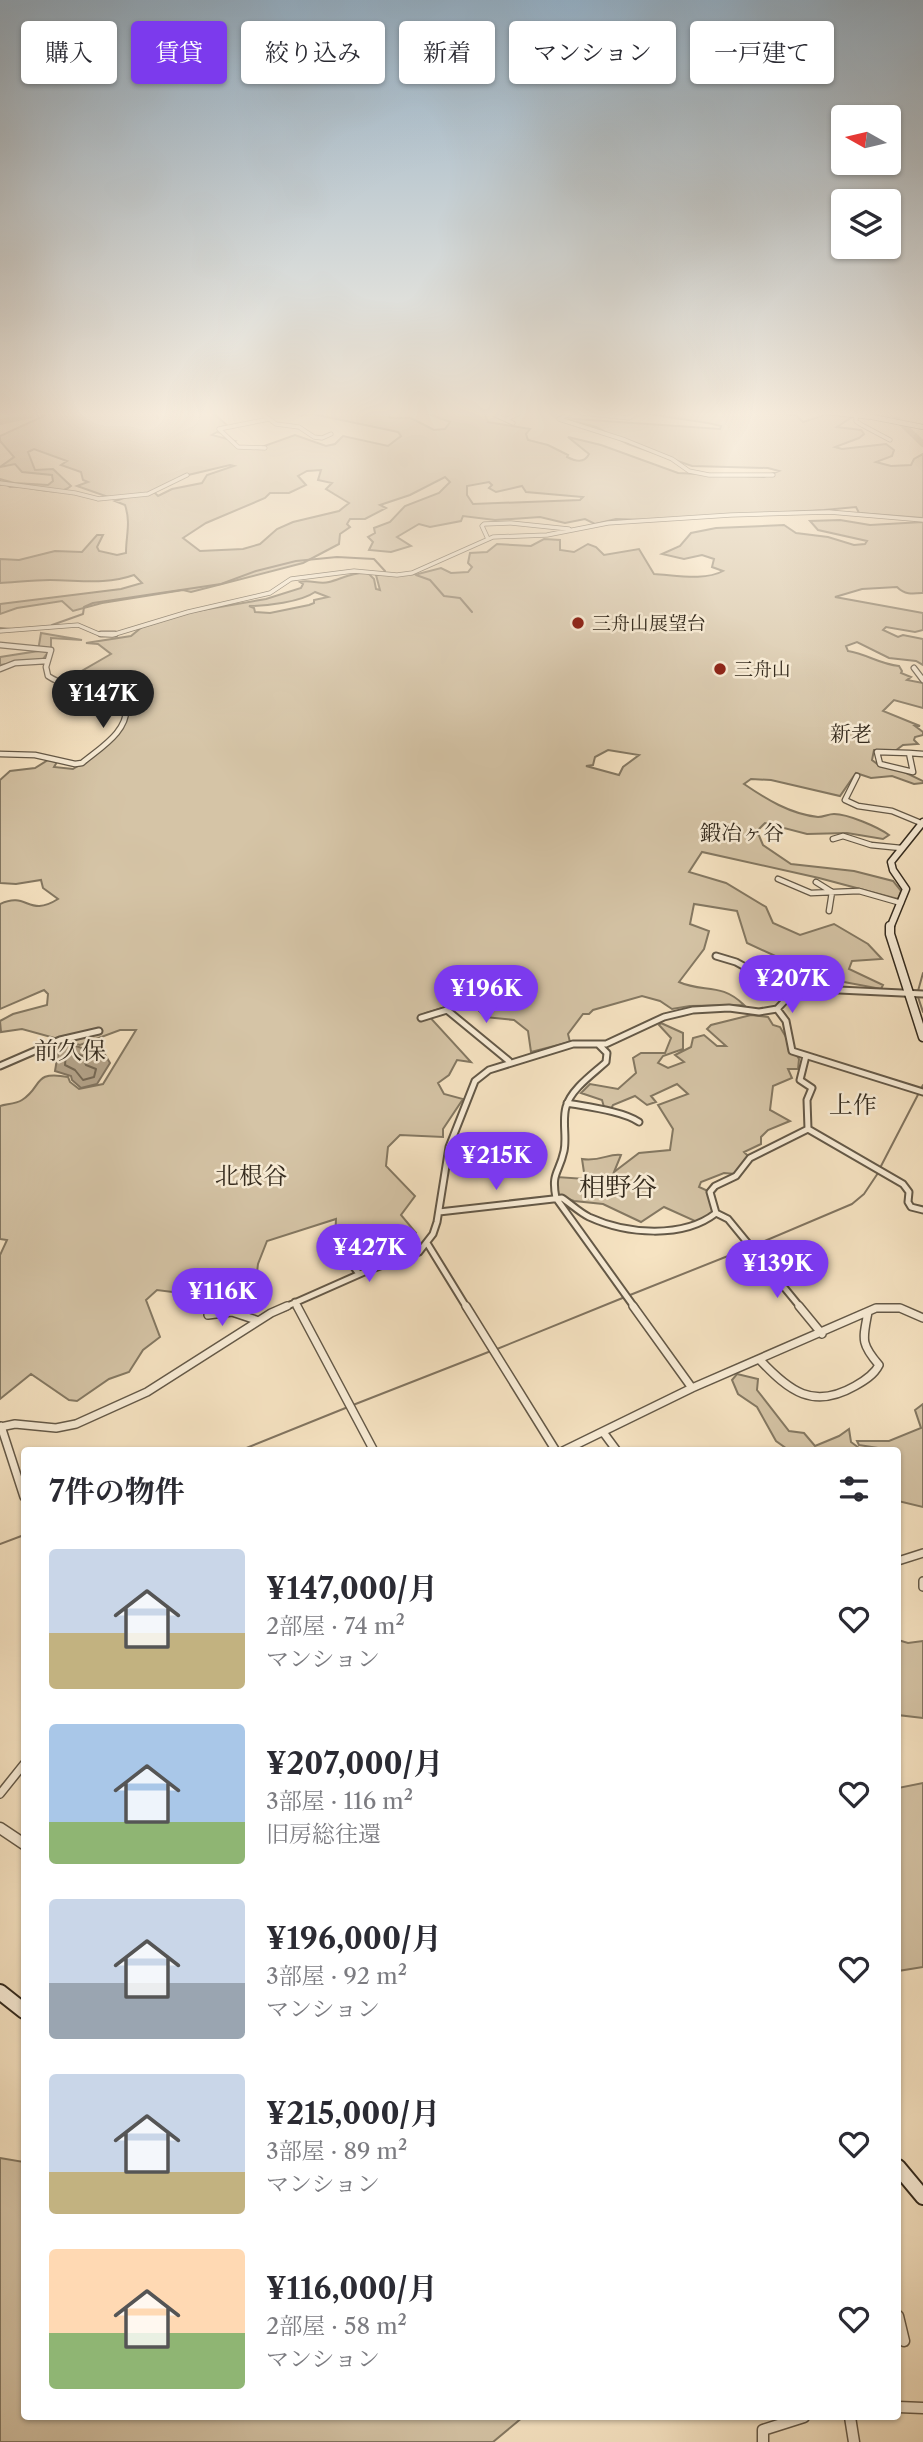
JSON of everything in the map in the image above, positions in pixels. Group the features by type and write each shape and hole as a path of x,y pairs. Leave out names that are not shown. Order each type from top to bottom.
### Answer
{"main road":[{"path":"0,1992 21,2009"},
{"path":"901,2169 918,2183 923,2197"}],"street":[{"path":"485,524 482,526 488,539"},
{"path":"519,524 578,530"},
{"path":"0,631 78,625 99,634 112,635 188,612 271,593 291,579 354,570 397,575 412,573 488,539 547,536 604,524"},
{"path":"0,645 52,651 47,661 46,673 57,682 109,693 119,698 127,709 125,724 99,750 78,764 35,755 0,754"},
{"path":"0,669 15,663 47,661"},
{"path":"914,668 923,680"},
{"path":"909,753 913,772 880,764 877,758 877,752 909,753 923,754"},
{"path":"857,776 845,800 858,806 892,811 922,823 891,862 893,870 906,889 889,932 923,1037"},
{"path":"834,839 843,836 870,845 901,848"},
{"path":"778,879 811,893 859,891 901,903"},
{"path":"816,882 832,892"},
{"path":"829,911 832,892"},
{"path":"716,956 738,963 765,981 791,992"},
{"path":"21,1488 0,1427 15,1424 52,1428 76,1424 147,1392 195,1363 256,1320 359,1274 409,1257 427,1243 433,1234 439,1212 449,1147 475,1081 489,1070 509,1061 573,1044 599,1045 664,1017 693,1010 729,1008 759,1012 777,1009 791,992 806,987 923,994"},
{"path":"777,1009 786,1021 792,1051 920,1091"},
{"path":"421,1018 447,1010 509,1061"},
{"path":"0,1066 60,1040 99,1031"},
{"path":"599,1045 607,1053 607,1062 581,1084 567,1102 562,1160 552,1179 556,1198 692,1388"},
{"path":"806,1056 800,1080 812,1088 807,1100 808,1129"},
{"path":"567,1102 614,1114 628,1114 639,1122"},
{"path":"808,1129 884,1173 909,1192 908,1202 911,1207 923,1210"},
{"path":"808,1129 750,1158 736,1176 715,1186 710,1192 716,1213 728,1219 822,1334"},
{"path":"439,1212 562,1198 586,1216 598,1220 641,1229 677,1230 699,1226 709,1221 716,1213"},
{"path":"345,1236 348,1259 359,1274"},
{"path":"427,1243 554,1447"},
{"path":"295,1302 372,1447"},
{"path":"571,1447 692,1388 822,1334 868,1311 888,1306 915,1312 923,1318"},
{"path":"208,1315 218,1310 237,1312 256,1320"},
{"path":"760,1360 776,1378 793,1391 814,1398 833,1397 853,1388 877,1371 878,1365 862,1342 861,1331 868,1311"},
{"path":"603,1432 614,1447"},
{"path":"901,1560 923,1553"},
{"path":"923,1581 920,1582 923,1587"},
{"path":"0,1794 21,1768"},
{"path":"0,1828 21,1842"},
{"path":"901,2328 904,2341"},
{"path":"901,2407 923,2408"},
{"path":"763,2442 763,2430 795,2420"},
{"path":"851,2420 855,2442"}],"shaded area":[{"path":"128,524 205,524 183,538 200,551 243,549 260,544 277,529 289,524 347,524 350,527 340,534 339,544 303,563 191,592 183,590 102,603 73,611 62,601 17,608 0,614 0,604 121,589 142,583 134,575 103,581 44,580 0,583 0,559 19,560 55,551 82,552 97,535 103,535 97,547 99,551 117,555 126,553"},
{"path":"385,524 446,524 430,527 419,524 397,537 411,546 391,552 369,550 373,542 368,537 375,533 374,528"},
{"path":"813,524 923,524 923,593 906,593 897,587 862,589 835,597 923,613 923,630 915,632 886,627 883,630 898,637 903,635 923,639 923,665 916,661 889,658 857,642 846,646 848,651 899,666 901,673 911,677 907,680 923,683 923,708 894,700 883,711 920,726 915,726 923,732 923,735 915,737 914,740 918,744 903,745 895,751 874,750 872,760 880,766 900,770 923,783 914,784 892,776 871,778 856,773 840,796 771,780 751,779 744,784 798,813 818,817 834,814 847,816 889,835 883,839 847,833 807,834 765,823 757,831 763,845 791,864 854,871 893,881 901,891 898,899 702,852 689,872 726,883 766,907 773,923 800,935 834,924 868,944 882,959 852,961 849,969 883,985 881,989 844,982 811,964 795,965 747,943 737,911 694,904 690,924 709,931 704,949 679,982 728,993 744,1005 672,1009 660,1001 642,996 583,1014 568,1034 570,1042 531,1052 528,1031 514,1020 485,1017 469,1000 426,1013 471,1062 457,1060 449,1075 438,1083 444,1094 463,1099 443,1129 443,1137 400,1135 388,1147 386,1166 415,1196 401,1215 416,1233 405,1258 378,1264 334,1260 336,1219 267,1241 258,1264 254,1298 236,1300 157,1290 146,1300 160,1337 143,1350 129,1372 109,1379 77,1401 69,1400 31,1374 0,1399 0,1255 7,1240 0,1239 0,1106 22,1100 39,1081 49,1076 68,1077 79,1089 103,1084 136,1030 120,1030 80,1045 22,1029 1,1032 0,1021 13,1014 47,1005 48,994 44,990 0,1009 0,904 17,900 40,906 58,899 43,888 41,880 16,884 0,883 0,780 10,771 35,768 48,760 57,762 54,767 73,769 112,738 125,712 130,710 92,701 71,702 83,679 80,672 111,654 98,644 86,643 131,636 142,627 191,612 266,599 301,588 303,584 300,582 304,581 325,583 353,574 368,573 374,579 376,589 380,590 376,575 418,574 441,568 451,573 468,572 472,567 468,563 470,553 487,552 497,544 531,546 544,539 560,540 560,550 574,552 588,544 604,555 639,549 654,574 699,577 723,571 712,567 714,559 702,555 684,559 662,554 680,546 691,533 716,528 784,525 796,533 828,537 854,545 865,544 867,541 818,530","holes":["315,592 328,597 314,600 314,603 309,605 270,613 255,612 254,608 249,606 292,601","608,750 639,755 623,767 619,775 586,766 593,765 595,757"]},
{"path":"41,633 82,640 51,638 51,648 43,659 0,665 0,657 38,651"},
{"path":"751,1015 768,1017 773,1025 780,1027 799,1059 798,1069 788,1069 792,1078 773,1086 770,1110 790,1121 768,1130 761,1137 761,1144 744,1152 749,1157 736,1174 724,1173 701,1182 699,1187 708,1191 713,1213 697,1222 664,1207 641,1222 603,1204 574,1201 558,1195 557,1177 585,1179 582,1159 621,1155 614,1172 639,1153 670,1150 673,1129 658,1105 688,1094 677,1084 651,1096 656,1102 647,1105 635,1096 613,1105 611,1109 604,1107 602,1100 581,1093 590,1084 618,1089 636,1073 633,1058 641,1053 665,1053 671,1038 659,1025 661,1023 683,1033 683,1049 663,1056 658,1063 668,1068 684,1062 675,1055 691,1047 693,1038 704,1035 717,1046 726,1046 707,1029 711,1025"},
{"path":"737,1374 758,1379 757,1390 789,1431 804,1433 815,1446 849,1429 851,1442 858,1447 784,1447 776,1441 757,1407 738,1394 732,1380"},
{"path":"923,1404 923,1507 901,1502 901,1447 872,1447 859,1445 857,1441 889,1441 921,1428 915,1410"},
{"path":"901,1641 923,1641 923,1718 901,1715"},
{"path":"923,1783 923,1967 901,1971 901,1787"},
{"path":"0,2158 21,2162 21,2420 519,2420 493,2442 0,2442"}],"water":[{"path":"60,1041 82,1048 100,1046 110,1063 97,1084 81,1088 71,1076 55,1071"}],"waterway":[{"path":"52,625 83,614 84,607 93,603 221,584 256,571 296,561 337,557 374,559 385,571"},
{"path":"416,575 430,580 444,596 460,598 472,612"},
{"path":"0,628 12,629"},
{"path":"918,991 923,973"},
{"path":"918,997 923,1012"},
{"path":"880,1168 923,1085"},
{"path":"753,1246 852,1204 864,1194 878,1173"},
{"path":"630,1295 748,1248"},
{"path":"497,1349 625,1297"},
{"path":"353,1405 491,1351"},
{"path":"249,1447 348,1407"},
{"path":"0,1544 21,1536"}],"place":[{"name":"三舟山展望台","path":"578,623"},
{"name":"三舟山","path":"720,669"}],"district":[{"name":"新老","path":"851,734"},
{"name":"鍛冶ヶ谷","path":"742,833"},
{"name":"前久保","path":"70,1051"},
{"name":"上作","path":"853,1105"},
{"name":"北根谷","path":"251,1176"},
{"name":"相野谷","path":"618,1187"}]}
